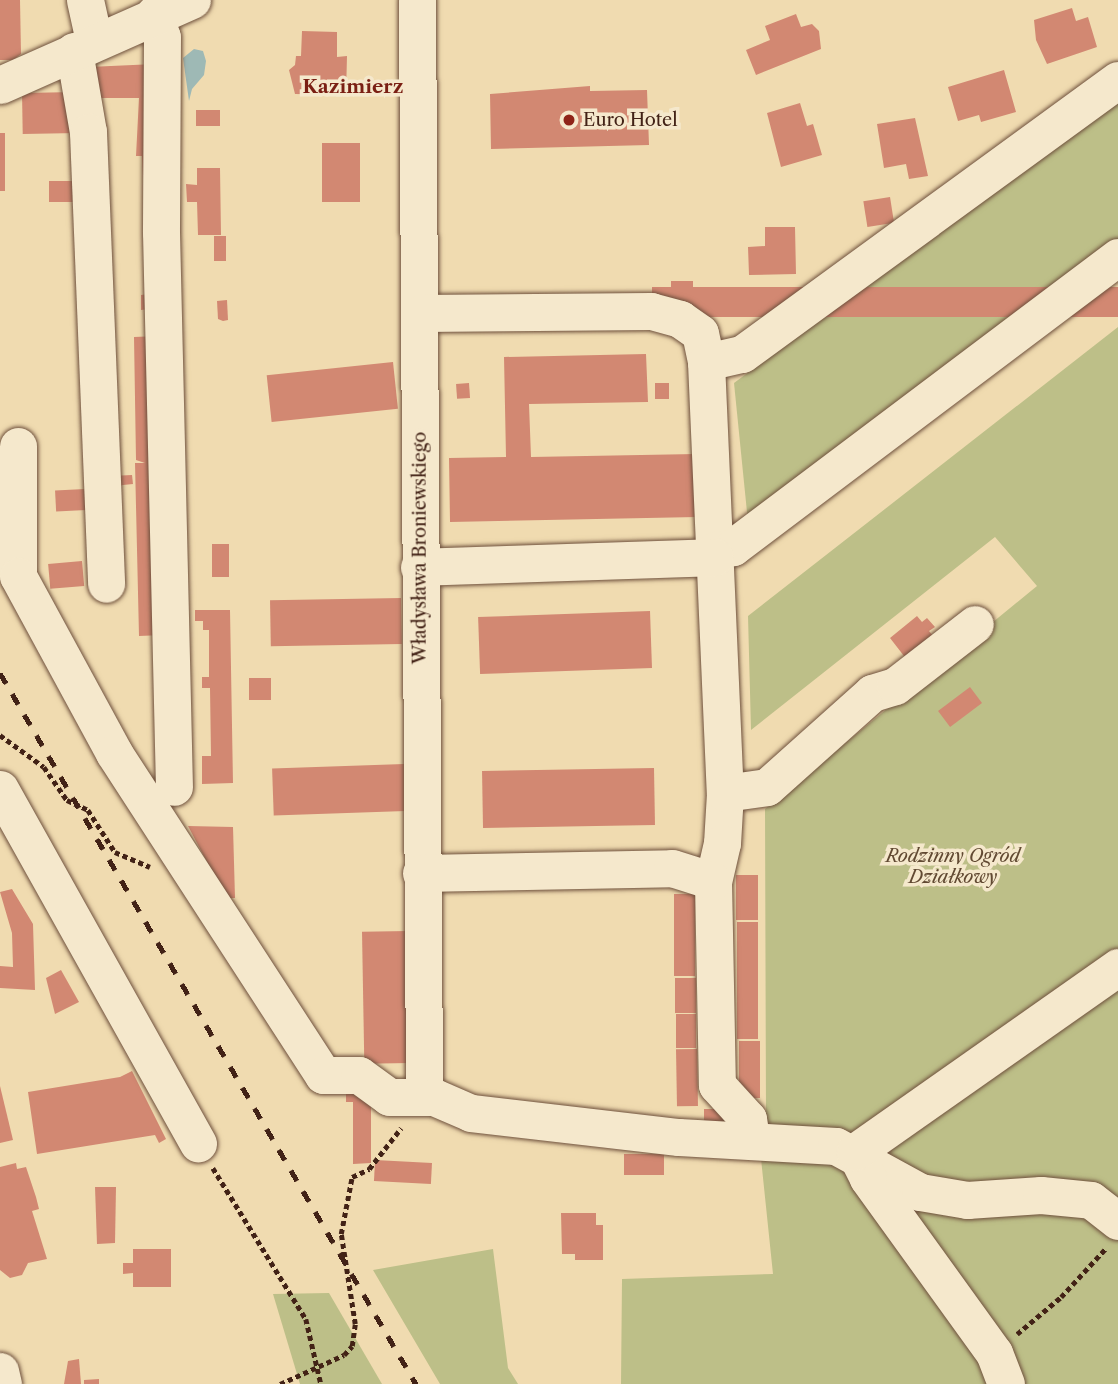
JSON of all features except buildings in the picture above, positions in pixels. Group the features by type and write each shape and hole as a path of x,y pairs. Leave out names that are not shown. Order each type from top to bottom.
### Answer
{"street":[{"path":"85,0 84,46 106,584"},
{"path":"0,85 154,14 192,0"},
{"name":"Władysława Broniewskiego","path":"416,0 421,313 419,567 424,1096"},
{"path":"154,14 162,37 161,232 174,787"},
{"path":"706,362 742,354 1118,80"},
{"path":"419,567 715,554 733,547 1118,257"},
{"path":"421,313 651,312 680,318 700,333 706,362 725,793 722,843 713,881 717,1085 748,1119 751,1138"},
{"path":"18,446 18,576 114,753 323,1075 359,1075 389,1097 424,1096 471,1113 679,1137 751,1138 836,1146 855,1152 885,1176 920,1192 967,1200 1041,1195 1091,1200 1114,1232"},
{"path":"725,793 767,787 872,692 895,686 975,624"},
{"path":"0,789 198,1143"},
{"path":"421,873 672,868 713,881"},
{"path":"855,1152 1118,967"},
{"path":"855,1152 868,1178 1000,1369"},
{"path":"0,1371 3,1384"}],"path":[{"path":"0,735 44,767 67,800 88,810 115,852 141,860 157,874"},
{"path":"280,1384 344,1355 352,1346 355,1324 341,1234 352,1177 381,1156 424,1096"},
{"path":"198,1143 306,1319 321,1384"},
{"path":"1000,1369 1114,1232"}],"green space":[{"path":"1118,98 1118,248 748,522 734,383"},
{"name":"Rodzinny Ogród Działkowy","path":"1118,327 1118,1384 621,1384 622,1279 773,1274 760,1149 766,1118 765,809 1037,586 995,537 751,730 748,616"},
{"path":"493,1249 508,1368 518,1384 440,1384 373,1270"},
{"path":"329,1293 382,1384 300,1384 273,1294"}],"water":[{"path":"194,49 203,51 206,61 204,75 192,89 189,101 183,58"}],"railway":[{"path":"0,673 416,1384"}],"place":[{"name":"Euro Hotel","path":"569,120"}],"district":[{"name":"Kazimierz","path":"353,87"}]}
